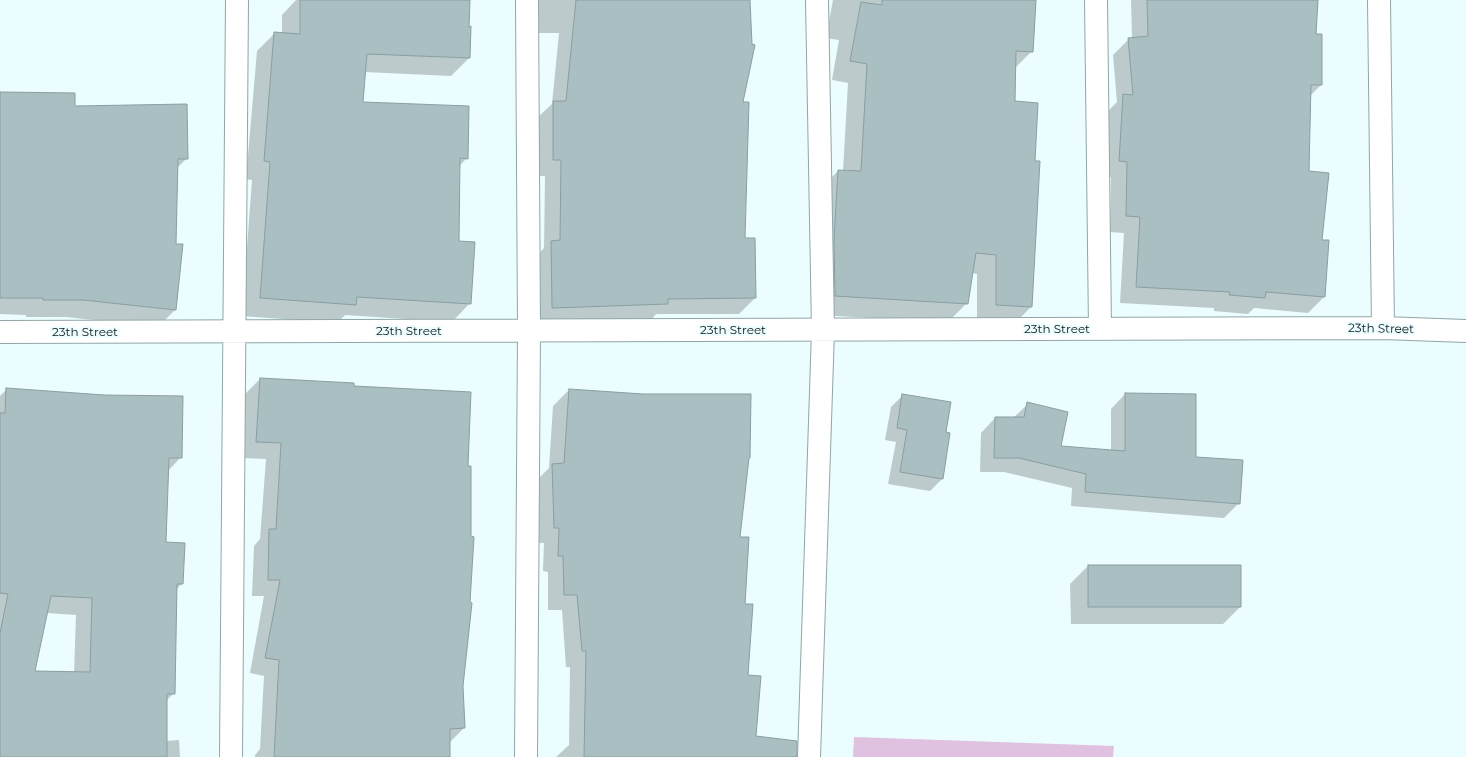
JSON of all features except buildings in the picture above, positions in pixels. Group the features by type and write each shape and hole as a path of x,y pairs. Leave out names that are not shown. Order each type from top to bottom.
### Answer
{"street":[{"path":"231,757 237,0"},
{"path":"526,757 529,330 527,0"},
{"path":"809,757 823,330 817,0"},
{"path":"1096,0 1100,329"},
{"path":"1379,0 1383,328"},
{"name":"23th Street","path":"0,332 1383,328 1466,331"}],"shaded area":[{"path":"854,737 1114,746 1113,757 853,757"}]}
